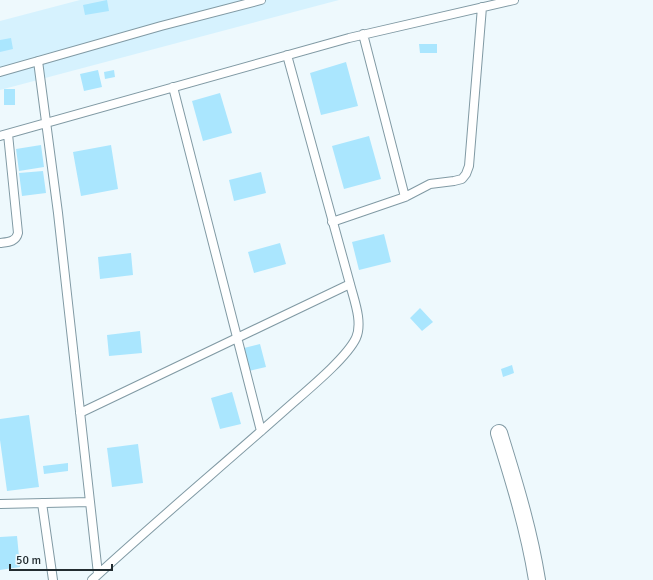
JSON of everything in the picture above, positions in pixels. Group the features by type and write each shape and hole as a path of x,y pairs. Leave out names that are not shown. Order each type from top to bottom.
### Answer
{"street":[{"path":"499,433 518,493 537,580"}],"lane":[{"path":"0,72 160,26 261,0"},
{"path":"0,244 14,240 18,233 4,135 363,34 514,0"},
{"path":"332,222 405,197 430,184 462,179 466,174 469,166 482,7"},
{"path":"363,34 405,197"},
{"path":"95,577 262,431 328,370 350,347 356,338 358,321 350,284 287,55"},
{"path":"38,61 58,213 90,502 95,577"},
{"path":"173,87 262,431"},
{"path":"80,413 350,284"},
{"path":"0,504 90,502"},
{"path":"42,503 53,580"}],"shaded area":[{"path":"80,0 339,0 0,90 0,21"}],"building":[{"path":"107,0 109,11 85,15 83,5"},
{"path":"11,38 13,49 0,52 0,40"},
{"path":"419,44 437,44 437,53 420,53"},
{"path":"346,62 358,106 321,115 310,73"},
{"path":"98,70 102,87 84,91 80,74"},
{"path":"114,70 115,77 105,79 104,72"},
{"path":"4,89 15,89 15,105 4,105"},
{"path":"220,93 232,133 203,141 192,101"},
{"path":"369,136 381,179 344,189 332,146"},
{"path":"41,145 44,167 19,171 16,149"},
{"path":"111,145 118,189 81,196 73,152"},
{"path":"43,171 46,193 22,196 19,173"},
{"path":"261,172 266,193 234,201 229,180"},
{"path":"384,234 391,262 359,270 352,242"},
{"path":"280,243 286,264 254,273 248,252"},
{"path":"131,253 133,275 100,279 98,257"},
{"path":"420,308 433,322 422,331 410,318"},
{"path":"140,331 142,353 109,356 107,335"},
{"path":"260,344 266,367 249,371 244,348"},
{"path":"512,365 514,373 503,377 501,369"},
{"path":"232,392 241,424 220,429 211,398"},
{"path":"29,415 39,487 7,491 0,440 0,419"},
{"path":"138,444 143,483 112,487 107,448"},
{"path":"68,463 68,471 44,474 43,466"},
{"path":"17,536 20,567 0,570 0,537"}]}
